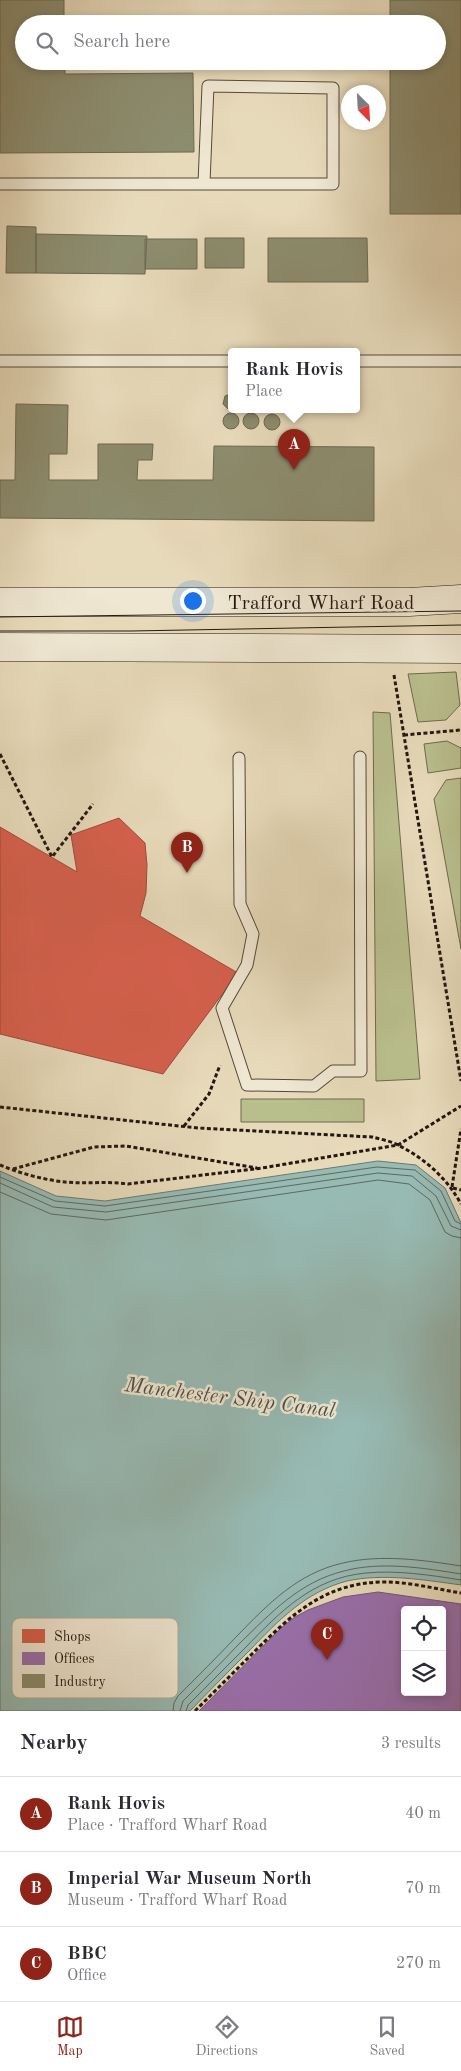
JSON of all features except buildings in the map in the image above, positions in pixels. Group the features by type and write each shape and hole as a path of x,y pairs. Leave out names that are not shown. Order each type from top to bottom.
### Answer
{"street":[{"name":"Trafford Wharf Road","path":"0,602 409,602 461,598"},
{"path":"0,647 461,649"}],"lane":[{"path":"0,184 333,184 333,88 208,86 204,183"},
{"path":"0,361 228,361"},
{"path":"360,361 461,361"},
{"path":"238,758 240,904 253,934 247,964 222,1008 247,1086 314,1086 333,1071 361,1071 360,757"}],"path":[{"path":"394,674 461,1081"},
{"path":"404,735 461,730"},
{"path":"0,754 52,857 93,804"},
{"path":"184,1126 209,1094 231,1034"},
{"path":"0,1165 11,1170 62,1182 113,1182 128,1184 262,1168 398,1145 461,1106"},
{"path":"0,1107 184,1126 372,1137 398,1145 434,1168 452,1188 461,1204"},
{"path":"452,1188 461,1129"},
{"path":"11,1170 94,1146 126,1146 262,1168"},
{"path":"452,1188 461,1190"},
{"path":"195,1711 286,1620 312,1601 330,1593 348,1587 386,1582 461,1593"}],"green space":[{"path":"456,672 460,705 446,720 418,722 408,674"},
{"path":"373,712 390,713 420,1079 376,1081"},
{"path":"447,741 461,748 461,768 428,773 424,744"},
{"path":"461,778 461,949 434,799 446,780"},
{"path":"241,1099 364,1099 364,1122 241,1122"}],"water":[{"name":"Manchester Ship Canal","path":"378,1161 416,1165 445,1188 461,1223 461,1585 389,1577 347,1581 318,1592 282,1619 190,1711 0,1711 0,1171 56,1196 105,1201"}],"tram line":[{"path":"0,617 461,611"},
{"path":"0,631 131,631 461,625"}],"place":[{"name":"Rank Hovis","path":"294,470"},
{"name":"Imperial War Museum North","path":"187,873"},
{"name":"BBC","path":"327,1660"}]}
